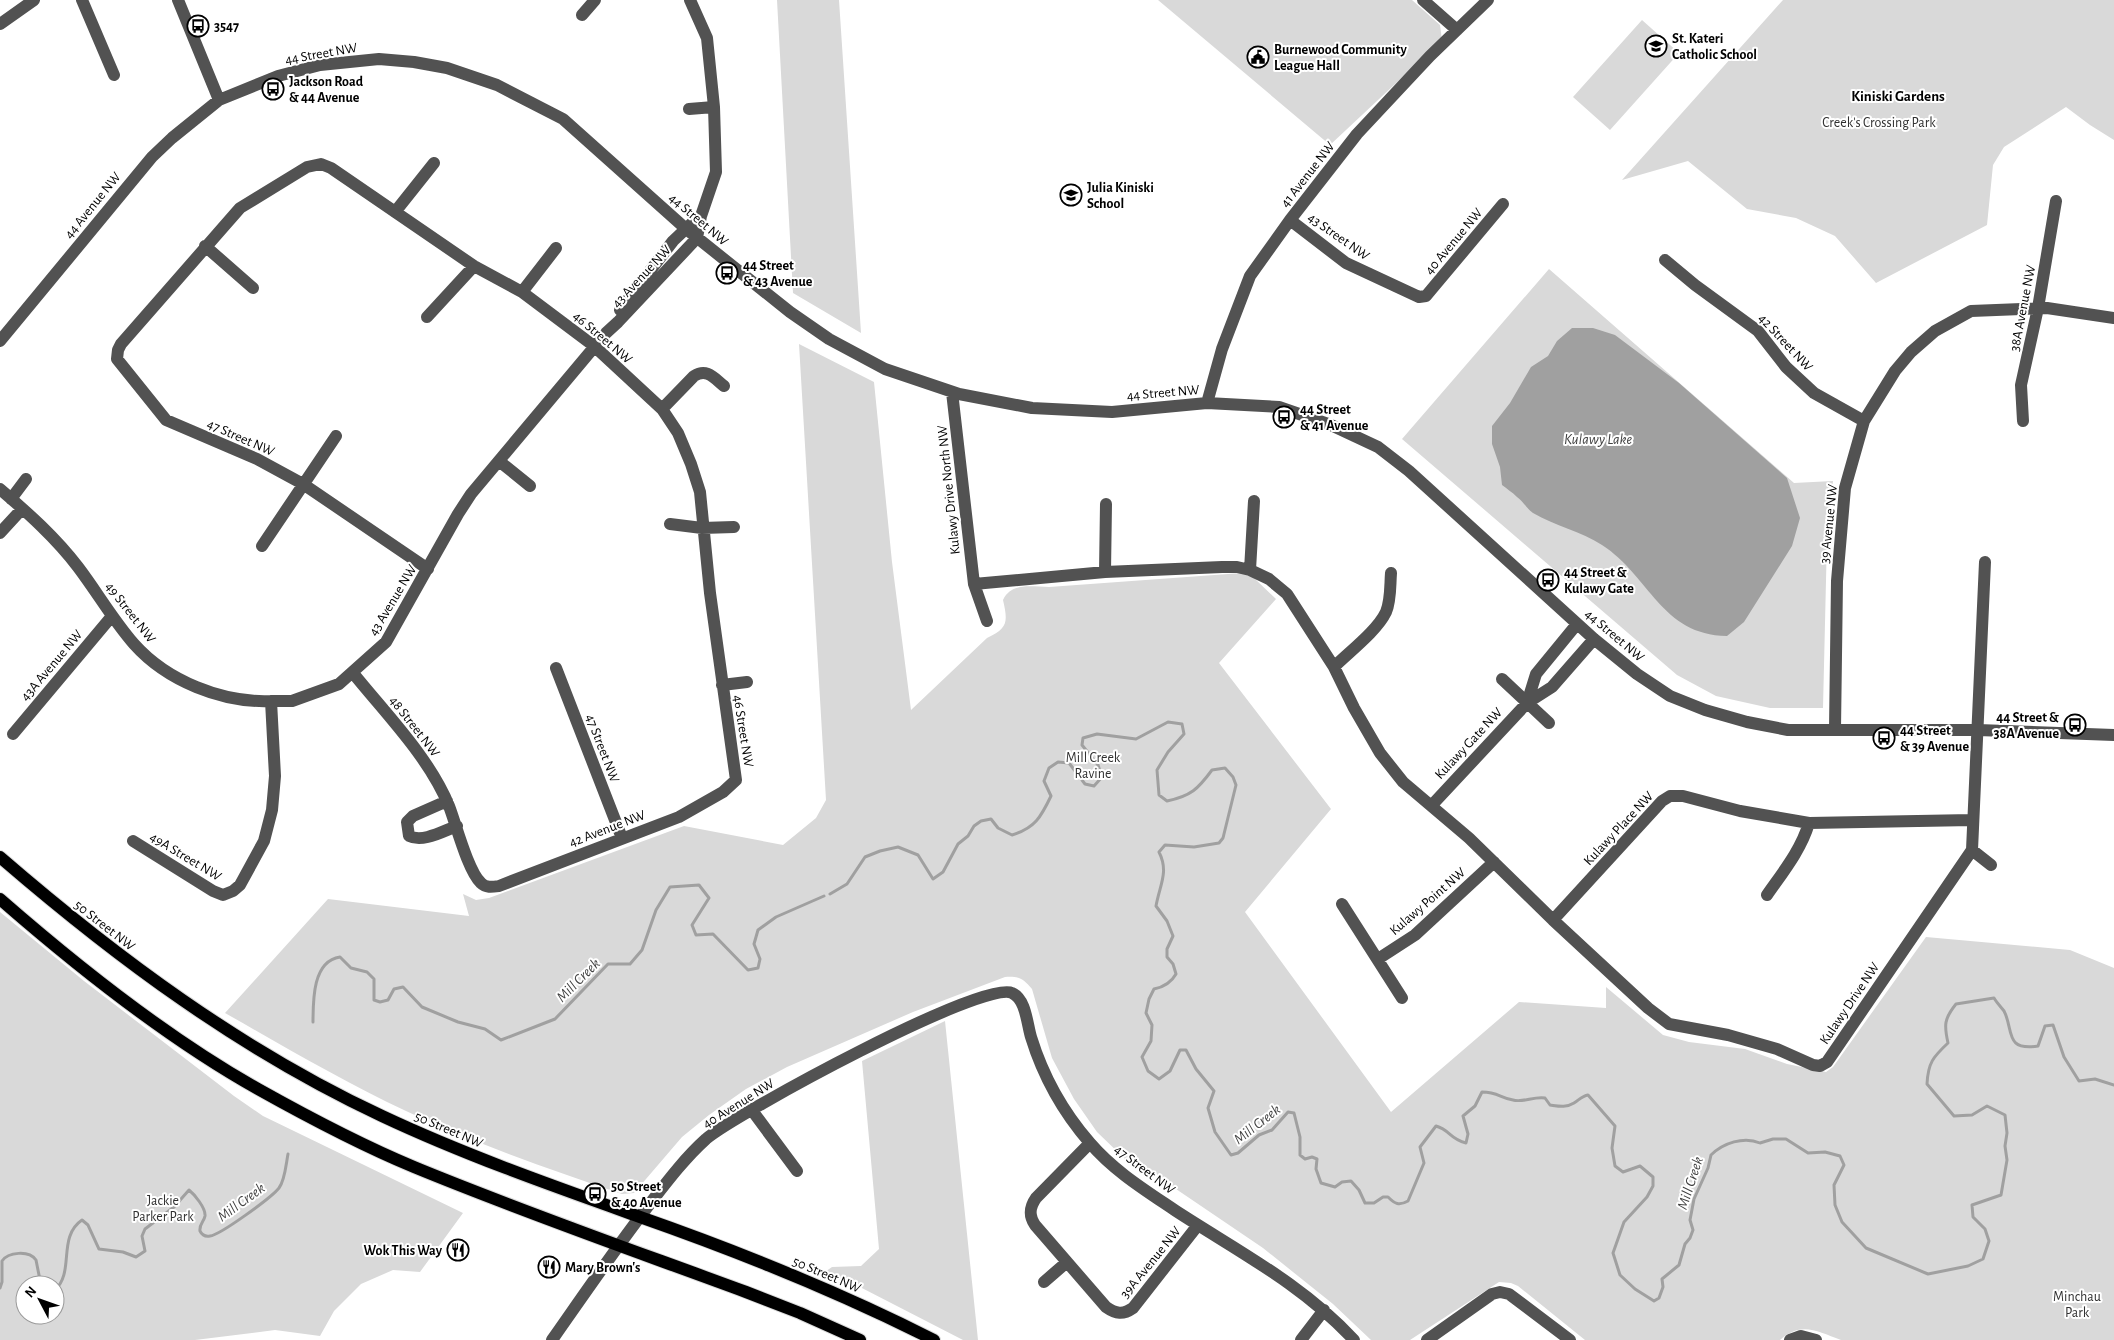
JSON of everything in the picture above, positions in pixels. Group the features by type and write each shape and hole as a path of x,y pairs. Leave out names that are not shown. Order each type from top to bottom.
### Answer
{"main road":[{"name":"50 Street NW","path":"0,856 58,906 162,987 261,1051 322,1086 439,1142 840,1295 934,1340"},
{"path":"0,900 112,991 210,1059 257,1088 351,1138 413,1167 800,1313 860,1340"}],"street":[{"path":"0,24 34,0"},
{"path":"82,0 114,75"},
{"path":"178,0 219,100"},
{"path":"582,15 595,0"},
{"path":"690,0 707,38 714,107 716,172 701,216 697,238"},
{"path":"1423,0 1457,30"},
{"name":"41 Avenue NW","path":"1207,403 1222,349 1250,276 1290,220 1358,134 1488,0"},
{"name":"44 Street NW","path":"219,100 278,76 348,61 379,59 414,62 446,68 497,85 563,119 685,228 790,312 829,340 885,369 952,392 1032,408 1112,412 1207,403 1279,407 1331,425 1378,447 1409,471 1577,624 1637,674 1670,696 1705,710 1747,722 1788,730 1978,730 2114,735"},
{"name":"44 Avenue NW","path":"0,342 152,157 172,138 219,100"},
{"path":"689,109 714,107"},
{"path":"395,212 434,163"},
{"name":"46 Street NW","path":"205,246 240,208 307,166 321,164 474,266 522,292 594,346 662,409 678,433 700,492 702,528 736,780"},
{"name":"38A Avenue NW","path":"2023,421 2022,386 2038,308 2056,200"},
{"name":"40 Avenue NW","path":"1426,296 1503,204"},
{"name":"43 Avenue NW","path":"606,333 613,319 685,228 701,216"},
{"name":"43 Street NW","path":"1290,220 1346,263 1360,271 1420,296 1426,296"},
{"name":"43 Avenue NW","path":"271,701 292,702 339,684 386,642 471,494 594,346 697,238"},
{"path":"205,246 253,288"},
{"name":"47 Street NW","path":"205,246 122,344 116,359 162,425 257,459 303,484 428,569"},
{"path":"522,292 556,248"},
{"name":"42 Street NW","path":"1665,260 1695,285 1758,331 1786,367 1814,394 1864,421"},
{"path":"427,317 474,266"},
{"name":"39 Avenue NW","path":"1835,729 1837,581 1845,488 1864,421 1895,371 1911,352 1935,331 1971,312 2038,308 2114,318"},
{"path":"662,409 700,372 707,372 724,386"},
{"name":"Kulawy Drive North NW","path":"952,392 974,584 987,621"},
{"path":"262,546 336,436"},
{"path":"499,461 530,486"},
{"name":"49 Street NW","path":"26,479 3,493 22,508 53,538 78,567 134,644 153,663 213,694 236,700 271,701"},
{"path":"1250,570 1254,501"},
{"path":"1105,572 1106,504"},
{"path":"0,533 22,508"},
{"path":"670,524 702,528 734,527"},
{"path":"1985,562 1972,850 1991,865"},
{"path":"974,584 1105,572 1222,567 1250,570 1269,579 1286,594 1334,667 1354,708 1380,753 1403,782 1432,805 1494,862"},
{"path":"1334,667 1377,625 1385,613 1390,599 1391,573"},
{"name":"43A Avenue NW","path":"13,734 112,616"},
{"name":"Kulawy Gate NW","path":"1527,703 1536,674 1577,624"},
{"name":"Kulawy Gate NW","path":"1432,805 1527,703 1552,687 1594,639"},
{"name":"47 Street NW","path":"556,668 622,838"},
{"name":"48 Street NW","path":"353,673 438,780 457,826 472,871 482,884"},
{"path":"1502,680 1549,723"},
{"name":"46 Street NW","path":"722,686 748,682"},
{"name":"49A Street NW","path":"133,841 212,891 224,895 232,891 247,874 264,841 272,810 275,776 271,701"},
{"name":"42 Avenue NW","path":"482,884 489,887 499,886 679,816 723,792 736,780"},
{"name":"Kulawy Place NW","path":"1553,920 1662,802 1670,796 1683,796 1740,811 1808,823 1972,820"},
{"path":"447,801 413,816 407,822 409,836 416,839 422,838 457,826"},
{"path":"1767,895 1794,856 1804,838 1808,823"},
{"name":"Kulawy Drive NW","path":"1494,862 1648,1008 1669,1024 1728,1035 1777,1049 1813,1065 1820,1066 1827,1062 1972,850"},
{"name":"Kulawy Point NW","path":"1378,960 1415,935 1494,862"},
{"path":"1342,904 1402,998"},
{"name":"40 Avenue NW","path":"552,1340 617,1245 676,1170 707,1138 750,1109 934,1015 1001,992 1008,991 1015,994"},
{"name":"47 Street NW","path":"1015,994 1023,1007 1035,1049 1051,1085 1066,1112 1090,1143 1129,1180 1277,1274 1324,1310 1354,1340"},
{"path":"750,1109 797,1171"},
{"path":"1044,1282 1067,1262 1035,1226 1030,1211 1036,1198 1090,1143"},
{"name":"39A Avenue NW","path":"1067,1262 1106,1307 1121,1314 1130,1311 1137,1304 1198,1225"},
{"path":"1427,1340 1488,1296 1500,1292 1509,1294 1570,1340"},
{"path":"1301,1340 1324,1310"},
{"path":"1793,1338 1804,1336 1816,1340"}],"green space":[{"path":"777,0 839,0 861,333 793,293"},
{"path":"1158,0 1412,0 1440,25 1442,40 1330,145"},
{"name":"Creek's Crossing Park","path":"1783,0 2114,0 2114,140 2066,107 2004,147 1993,165 1987,225 1876,283 1835,236 1796,218 1747,209 1688,161 1622,180"},
{"path":"1642,20 1679,53 1610,130 1573,97"},
{"path":"1549,269 1794,483 1833,481 1827,538 1823,708 1770,708 1716,696 1677,675 1402,439"},
{"name":"Mill Creek Ravine","path":"799,344 874,382 892,562 911,710 987,638 1003,627 1006,614 1003,600 1011,590 1017,588 1242,573 1253,577 1276,599 1219,663 1331,809 1245,912 1391,1112 1519,1002 1606,1008 1606,987 1663,1035 1689,1042 1745,1049 1787,1064 1826,1072 1833,1067 1926,937 2070,950 2114,968 2114,1340 1841,1340 1817,1331 1802,1329 1788,1334 1780,1340 1585,1340 1518,1286 1499,1282 1410,1340 1371,1340 1333,1304 1263,1248 1176,1189 1125,1159 1097,1132 1074,1099 1052,1058 1032,989 1026,982 1017,977 1005,977 913,1012 787,1067 746,1089 682,1137 634,1193 622,1194 486,1145 432,1123 337,1076 225,1013 328,899 469,916 463,894 476,900 489,898 684,826 783,845 816,818 826,800"},
{"name":"Jackie Parker Park","path":"0,912 84,981 263,1116 463,1213 420,1272 393,1270 361,1284 334,1311 320,1336 275,1330 195,1340 0,1340"},
{"path":"945,1021 978,1340 963,1340 858,1286 822,1274 832,1267 861,1266 879,1249 862,1061"}],"water":[{"name":"Kulawy Lake","path":"1572,328 1593,328 1615,335 1679,383 1787,478 1800,518 1792,546 1744,622 1727,636 1705,633 1686,626 1671,615 1632,572 1602,545 1533,513 1502,485 1500,467 1492,444 1492,426 1510,403 1531,367 1548,356 1557,341"}],"waterway":[{"name":"Mill Creek","path":"830,894 847,884 865,857 898,847 918,855 933,879 943,872 958,844 981,821 991,819 998,828 1012,835 1032,825 1044,810 1051,796 1044,781 1049,768 1058,762 1069,763 1085,784 1094,786 1102,777 1098,765 1082,745 1083,738 1097,734 1136,739 1168,722 1182,724 1184,734 1168,752 1157,770 1159,795 1167,801 1182,797 1198,787 1212,770 1225,768 1233,777 1236,785 1223,838 1219,843 1194,847 1165,845 1159,852 1164,872 1156,906 1167,921 1173,936 1167,949 1167,957 1173,964 1176,974 1167,984 1154,989 1149,999 1146,1013 1152,1025 1151,1041 1142,1057 1148,1071 1159,1079 1170,1071 1180,1050 1186,1050 1196,1069 1214,1091 1208,1108 1215,1132 1231,1155 1238,1153 1259,1135 1272,1130 1288,1112 1294,1113 1300,1137 1300,1155 1305,1159 1312,1157 1317,1159 1316,1169 1321,1183 1335,1187 1342,1182 1351,1181 1359,1190 1365,1203 1374,1203 1383,1197 1388,1197 1397,1204 1408,1201 1424,1163 1420,1147 1436,1126 1466,1143 1468,1134 1463,1116 1475,1106 1482,1092 1492,1093 1517,1101 1545,1098 1550,1105 1562,1106 1571,1105 1588,1095 1615,1126 1612,1148 1615,1166 1623,1172 1640,1166 1653,1177 1653,1186 1647,1197 1624,1222 1613,1253 1620,1275 1635,1289 1654,1301 1659,1298 1663,1287 1662,1279 1679,1265 1685,1244 1690,1238 1693,1230 1690,1220 1694,1199 1708,1168 1711,1155 1728,1144 1747,1140 1760,1143 1773,1139 1786,1139 1808,1153 1825,1152 1840,1156 1844,1165 1834,1185 1835,1205 1842,1222 1866,1248 1928,1274 1968,1266 1983,1259 1989,1241 1985,1229 1973,1217 1972,1205 2001,1195 2007,1160 2005,1115 1987,1106 1972,1115 1954,1116 1927,1084 1932,1061 1948,1043 1946,1022 1956,1004 1994,998 2004,1011 2012,1038 2015,1042 2027,1047 2038,1046 2045,1026 2053,1025 2064,1057 2079,1081 2095,1079 2114,1085"},
{"name":"Mill Creek","path":"313,1022 316,982 324,966 331,960 340,957 351,968 367,972 374,979 374,1000 380,1002 388,1000 394,989 403,987 422,1007 458,1022 485,1029 501,1040 555,1019 608,964 630,964 642,950 656,910 670,887 699,885 709,898 692,925 696,935 713,934 748,970 758,968 760,959 754,944 758,930 776,917 824,896"},
{"name":"Mill Creek","path":"64,1275 70,1236 74,1227 82,1220 88,1225 99,1249 123,1252 136,1257 145,1251 142,1236 145,1229 174,1207 189,1190 204,1209 205,1216 200,1231 202,1234 210,1236 245,1215 279,1188 284,1176 288,1154"},
{"name":"Mill Creek","path":"0,1288 2,1282 2,1261 14,1254 19,1253 33,1257 36,1260 39,1275"}],"place":[{"name":"3547","path":"198,26"},
{"name":"St. Kateri Catholic School","path":"1656,46"},
{"name":"Burnewood Community League Hall","path":"1258,57"},
{"name":"Jackson Road & 44 Avenue","path":"273,89"},
{"name":"Julia Kiniski School","path":"1071,195"},
{"name":"44 Street & 43 Avenue","path":"727,273"},
{"name":"44 Street & 41 Avenue","path":"1284,417"},
{"name":"44 Street & Kulawy Gate","path":"1548,580"},
{"name":"44 Street & 38A Avenue","path":"2075,725"},
{"name":"44 Street & 39 Avenue","path":"1884,738"},
{"name":"50 Street & 40 Avenue","path":"595,1194"},
{"name":"Wok This Way","path":"458,1250"},
{"name":"Mary Brown's","path":"549,1267"}],"district":[{"name":"Kiniski Gardens","path":"1898,96"}],"park label":[{"name":"Minchau Park","path":"2077,1304"}]}
